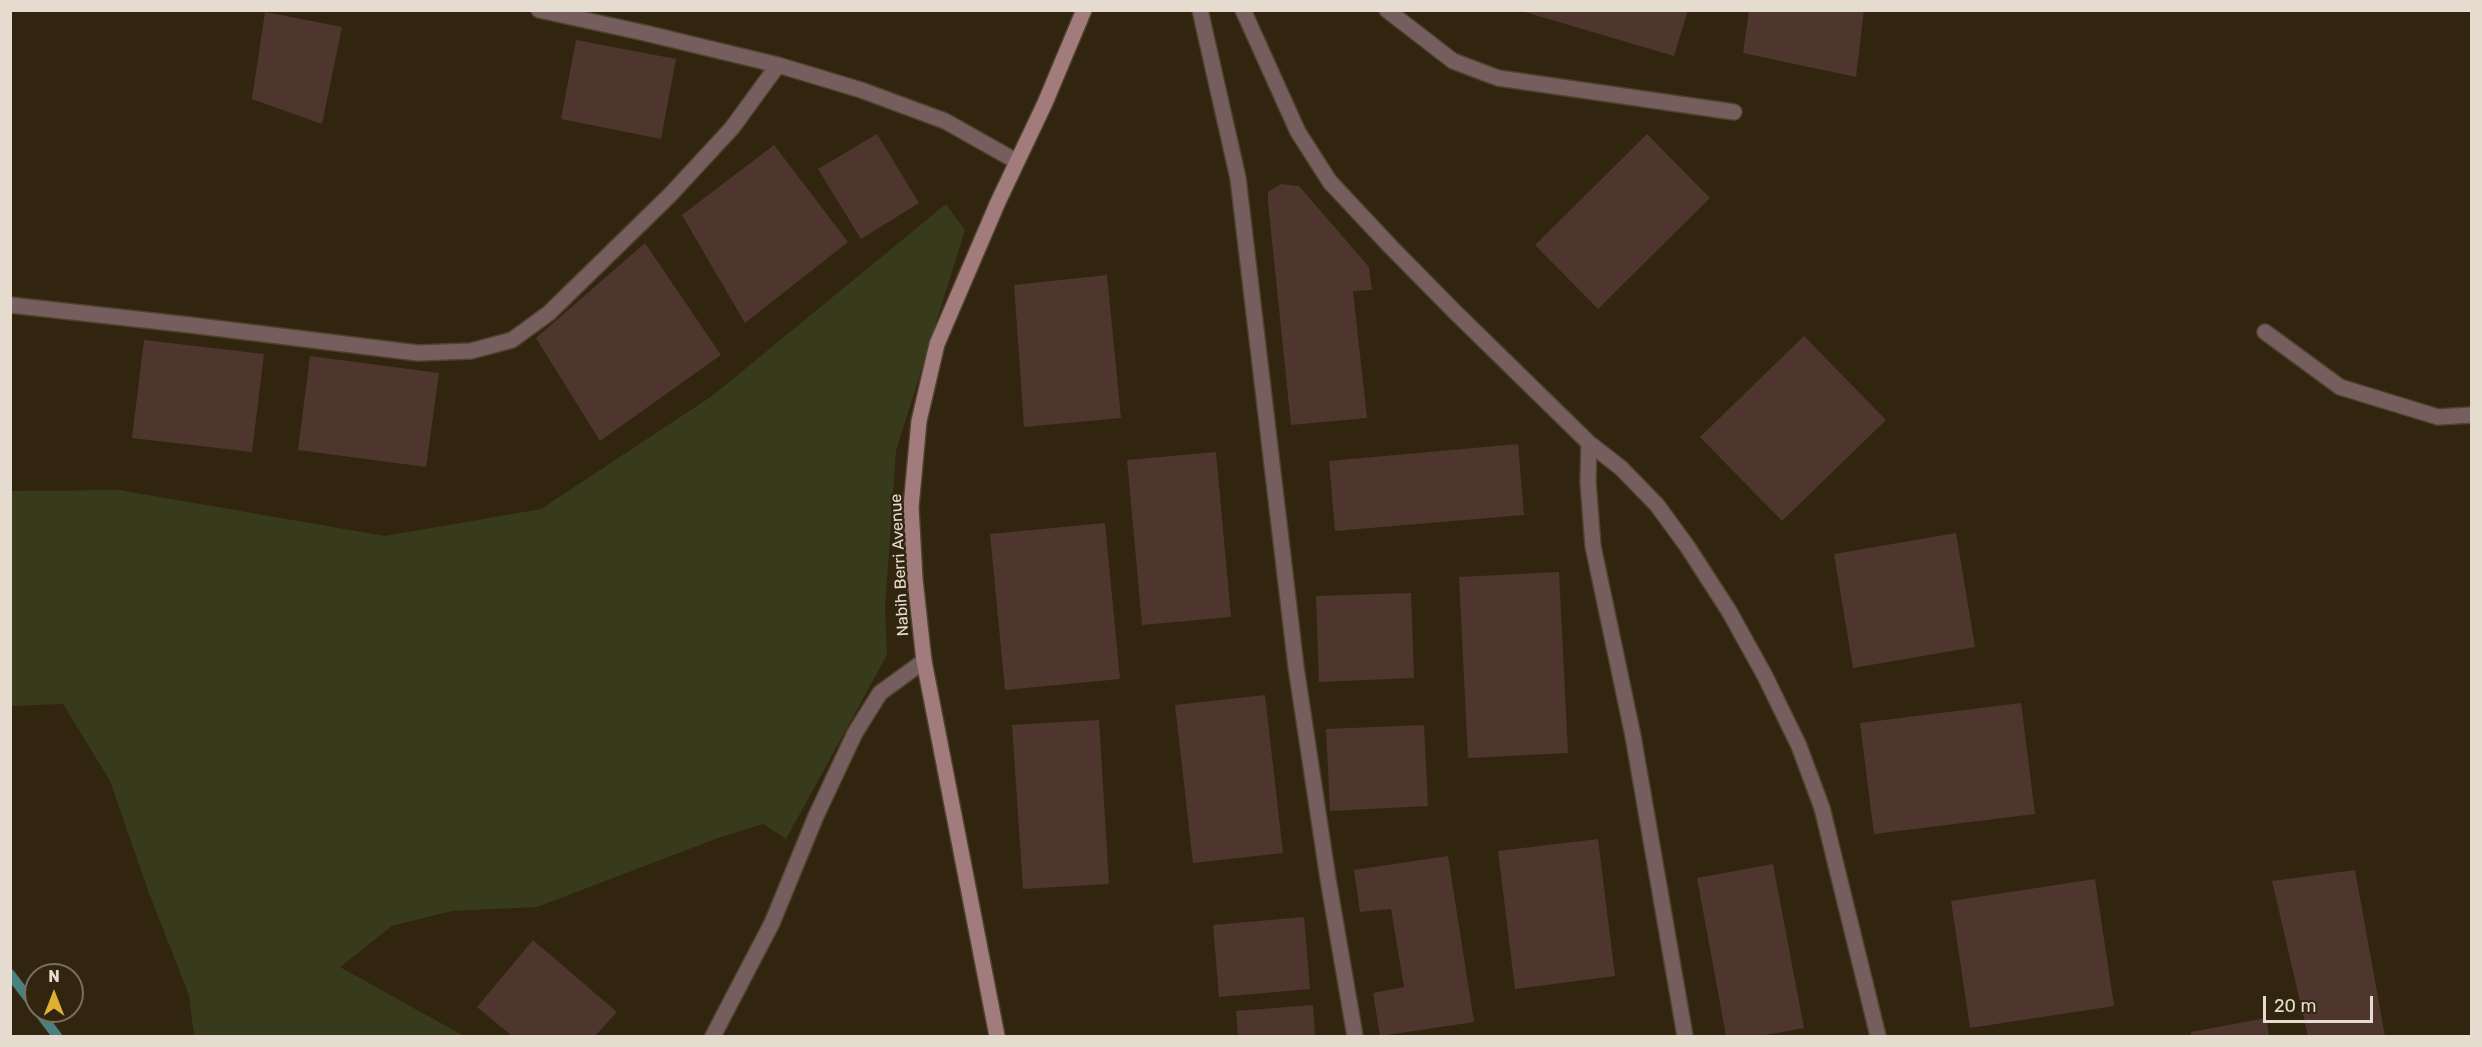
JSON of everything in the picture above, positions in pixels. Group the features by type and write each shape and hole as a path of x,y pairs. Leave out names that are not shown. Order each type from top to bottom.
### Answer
{"street":[{"path":"538,10 778,65 861,90 945,121 1016,161"},
{"name":"Nabih Berri Avenue","path":"997,1036 924,661 915,579 911,507 919,422 937,344 1084,10"},
{"path":"1200,10 1238,178 1296,667 1328,879 1355,1036"},
{"path":"1243,10 1298,132 1330,183 1390,246 1589,443 1621,468 1657,505 1729,611 1799,746 1822,808 1878,1036"},
{"path":"1386,10 1453,60 1498,78 1734,112"},
{"path":"10,305 418,353 471,351 512,340 549,313 670,195 732,128 778,65"},
{"path":"2265,332 2340,387 2438,417 2472,415"},
{"path":"1589,443 1588,482 1593,546 1633,736 1685,1036"},
{"path":"713,1036 772,923 816,816 855,733 880,693 924,661"}],"green space":[{"path":"946,204 965,230 896,451 885,609 887,655 786,839 763,824 718,838 537,907 452,911 392,926 340,967 464,1036 194,1036 189,995 150,896 110,781 63,704 11,706 10,491 119,490 385,536 541,509 712,396"}],"building":[{"path":"1518,10 1688,10 1674,56"},
{"path":"1749,10 1864,10 1856,77 1743,53"},
{"path":"265,12 342,27 322,124 252,99"},
{"path":"576,40 676,59 661,139 561,119"},
{"path":"877,134 919,203 861,239 818,169"},
{"path":"1647,134 1710,198 1598,309 1535,245"},
{"path":"774,145 848,242 745,323 682,215"},
{"path":"1281,184 1299,186 1369,267 1372,290 1353,291 1367,418 1291,425 1268,202 1268,192"},
{"path":"645,243 721,355 600,441 536,338"},
{"path":"1107,275 1121,418 1024,427 1014,285"},
{"path":"1804,336 1886,420 1782,521 1700,437"},
{"path":"144,340 264,354 252,452 132,438"},
{"path":"310,356 439,373 426,467 298,450"},
{"path":"1518,444 1524,515 1335,531 1329,461"},
{"path":"1216,452 1231,617 1142,625 1127,460"},
{"path":"1105,523 1120,679 1005,690 990,534"},
{"path":"1956,533 1975,647 1853,668 1834,554"},
{"path":"1559,572 1568,753 1468,758 1459,577"},
{"path":"1411,593 1414,678 1319,682 1316,596"},
{"path":"1265,695 1283,853 1193,863 1175,705"},
{"path":"2021,703 2035,814 1874,834 1860,723"},
{"path":"1099,720 1109,884 1023,889 1012,725"},
{"path":"1424,725 1428,806 1330,811 1326,729"},
{"path":"1598,839 1615,976 1515,989 1498,851"},
{"path":"1448,856 1474,1022 1380,1036 1373,993 1404,987 1391,909 1360,912 1354,870"},
{"path":"1773,864 1804,1028 1759,1036 1726,1036 1697,878"},
{"path":"2355,870 2385,1036 2308,1036 2272,881"},
{"path":"2095,879 2114,1006 1970,1028 1951,901"},
{"path":"1304,917 1310,989 1219,997 1213,925"},
{"path":"533,940 617,1012 595,1036 512,1036 477,1007"},
{"path":"1313,1005 1315,1036 1238,1036 1236,1011"},
{"path":"2266,1018 2269,1036 2191,1036 2191,1032"}],"waterway":[{"path":"10,974 24,992"},
{"path":"47,1023 57,1036"}]}
